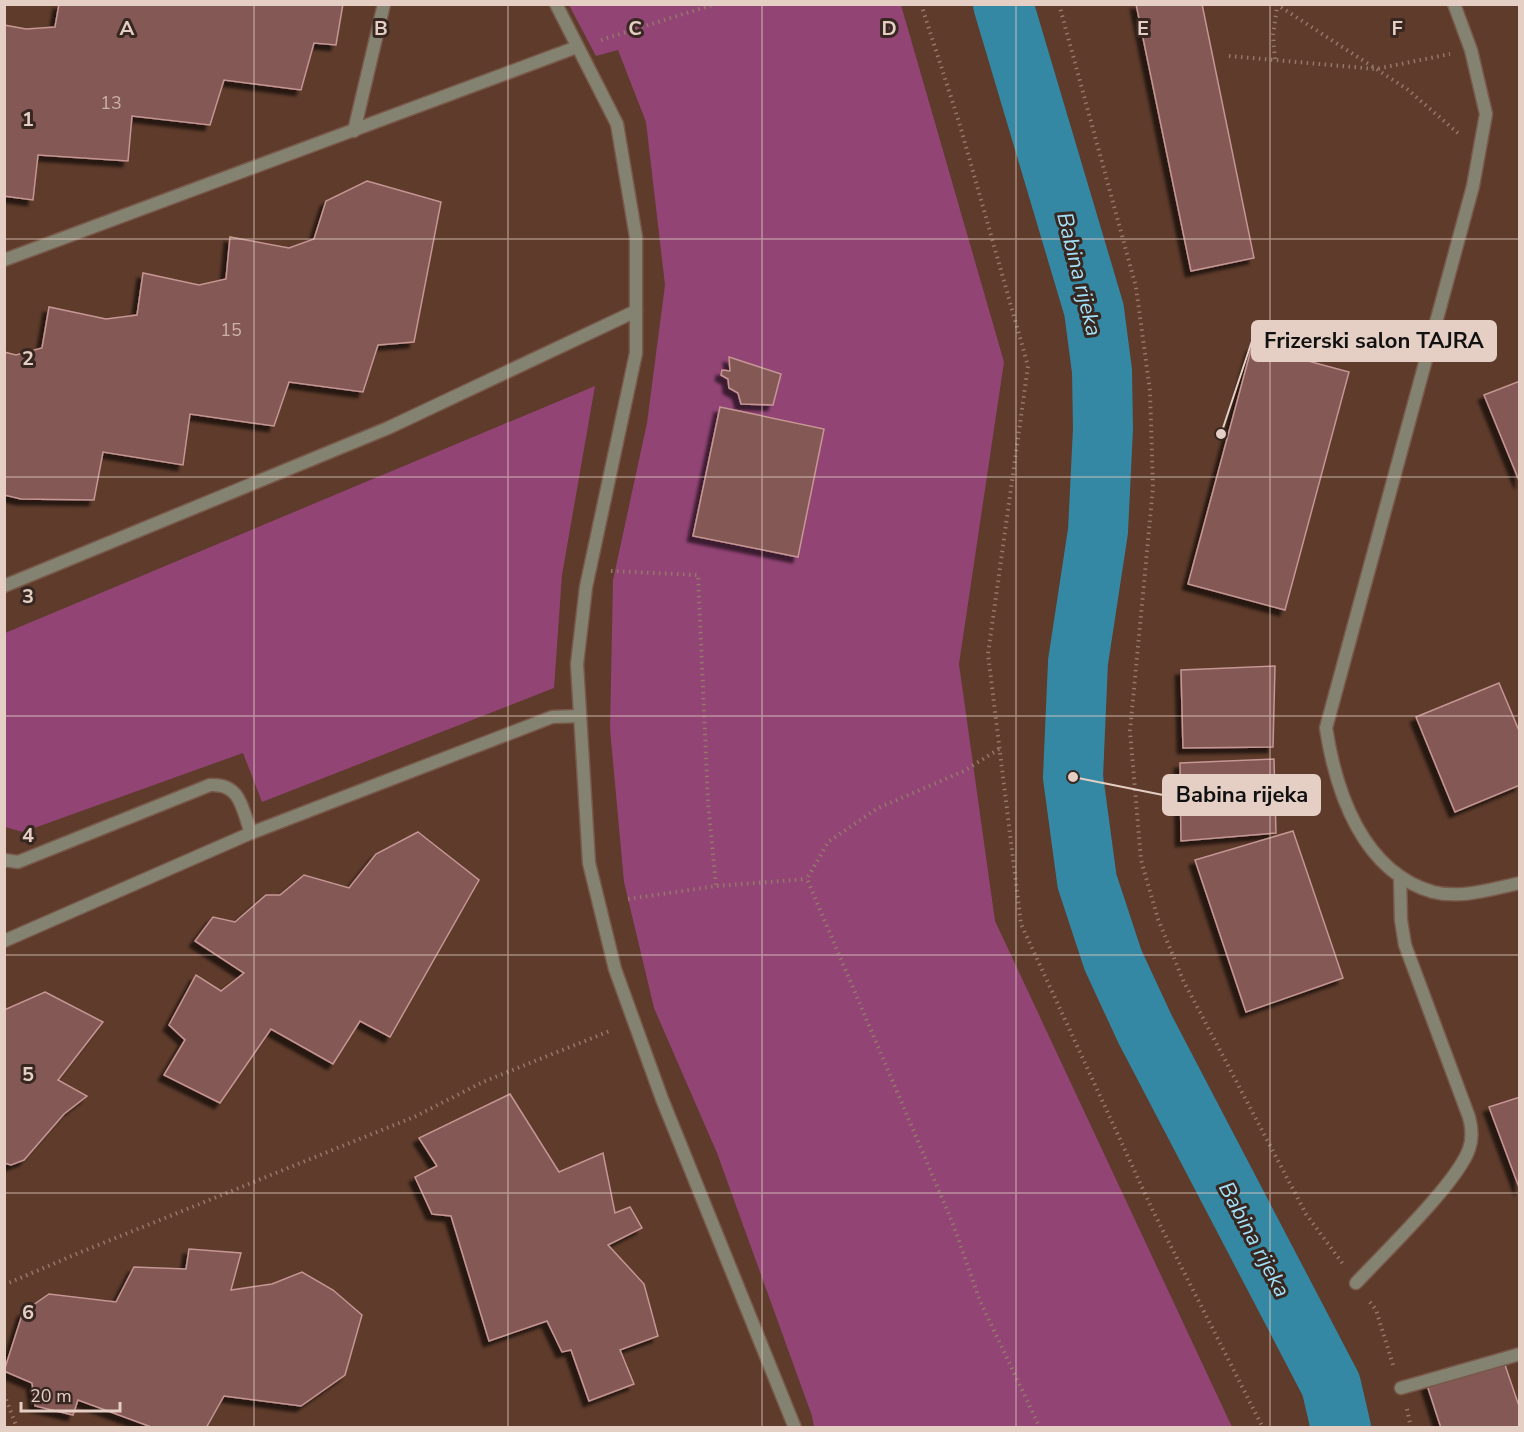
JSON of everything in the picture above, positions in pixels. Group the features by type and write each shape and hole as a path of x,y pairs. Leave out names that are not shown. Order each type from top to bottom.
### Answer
{"lane":[{"path":"354,131 384,4"},
{"path":"556,4 617,124 636,237 636,353 590,570 577,664 589,863 615,969 662,1099 795,1428"},
{"path":"1454,4 1471,50 1486,114 1479,155 1473,186 1326,729 1332,768 1348,810 1372,850 1400,878 1435,892 1475,893 1520,883"},
{"path":"4,260 577,47"},
{"path":"4,586 388,428 636,311"},
{"path":"4,941 251,833 552,717 580,716"},
{"path":"4,860 18,862 210,785 223,784 234,790 251,833"},
{"path":"1356,1283 1448,1182 1465,1159 1471,1141 1469,1117 1403,937 1400,878"},
{"path":"1401,1389 1520,1354"}],"path":[{"path":"577,47 715,4"},
{"path":"921,4 959,122 1028,366 988,654 1021,924 1153,1211 1263,1428"},
{"path":"1059,4 1136,287 1150,391 1153,488 1130,731 1141,860 1158,919 1183,980 1306,1214 1376,1310 1411,1428"},
{"path":"1275,59 1273,36 1277,6 1407,89 1452,127 1479,155"},
{"path":"1229,56 1376,69 1471,50"},
{"path":"590,570 698,575 708,802 716,886"},
{"path":"807,879 828,842 878,808 964,771 999,748"},
{"path":"628,899 716,886 807,879"},
{"path":"807,879 953,1224 980,1301 1040,1428"},
{"path":"4,1285 414,1117 483,1082 634,1021"},
{"path":"4,1394 17,1428"}],"shaded area":[{"path":"569,5 901,5 1004,362 959,664 995,921 1232,1427 814,1427 717,1153 654,1008 624,882 610,729 613,580 647,423 665,285 646,122 618,50 596,56"},
{"path":"595,386 562,575 554,688 262,802 243,753 23,832 5,827 5,633"}],"building":[{"path":"59,4 343,4 336,45 314,43 301,90 224,80 210,125 132,116 128,161 38,155 33,200 4,196 4,25 26,29 55,27"},
{"path":"1136,4 1202,4 1254,258 1191,271"},
{"path":"367,181 441,202 414,342 378,345 363,392 289,382 274,426 190,414 183,465 103,452 94,500 21,499 4,495 4,352 16,355 42,348 49,307 106,319 137,315 143,273 199,285 226,279 230,237 289,248 314,239 326,201"},
{"path":"1252,346 1349,372 1285,610 1188,584"},
{"path":"729,357 781,374 773,405 741,404 738,393 729,388 728,379 721,375 722,370 730,371"},
{"path":"1520,381 1520,483 1484,395"},
{"path":"720,407 824,429 798,557 693,536"},
{"path":"1275,666 1273,747 1183,748 1181,670"},
{"path":"1499,683 1520,733 1520,785 1455,812 1416,717"},
{"path":"1274,759 1276,833 1181,841 1180,763"},
{"path":"1293,831 1343,978 1246,1012 1195,860"},
{"path":"418,832 479,880 390,1037 360,1021 333,1064 271,1029 220,1103 164,1075 185,1040 169,1025 196,975 221,991 244,973 195,941 213,917 235,922 266,895 280,895 304,875 349,888 376,854"},
{"path":"45,992 103,1022 58,1080 87,1096 64,1114 24,1160 11,1165 4,1163 4,1010"},
{"path":"510,1094 559,1172 603,1153 615,1213 630,1207 642,1228 608,1245 644,1284 658,1336 620,1350 634,1384 589,1401 571,1350 562,1352 547,1321 489,1341 451,1216 432,1214 415,1177 437,1166 419,1138"},
{"path":"1520,1097 1520,1190 1489,1107"},
{"path":"189,1249 241,1253 231,1290 272,1284 302,1272 333,1290 362,1315 345,1375 301,1406 224,1396 206,1428 154,1428 78,1400 73,1415 35,1406 32,1383 4,1371 23,1312 49,1294 116,1302 134,1267 186,1269"},
{"path":"1503,1359 1520,1409 1520,1428 1441,1428 1427,1385"}],"waterway":[{"name":"Babina rijeka","path":"1003,4 1094,310 1102,371 1103,429 1098,531 1078,662 1073,777 1087,881 1113,960 1145,1029 1331,1385 1341,1428"}],"place":[{"name":"Frizerski salon TAJRA","path":"1221,434"},
{"name":"Babina rijeka","path":"1073,777"}]}
